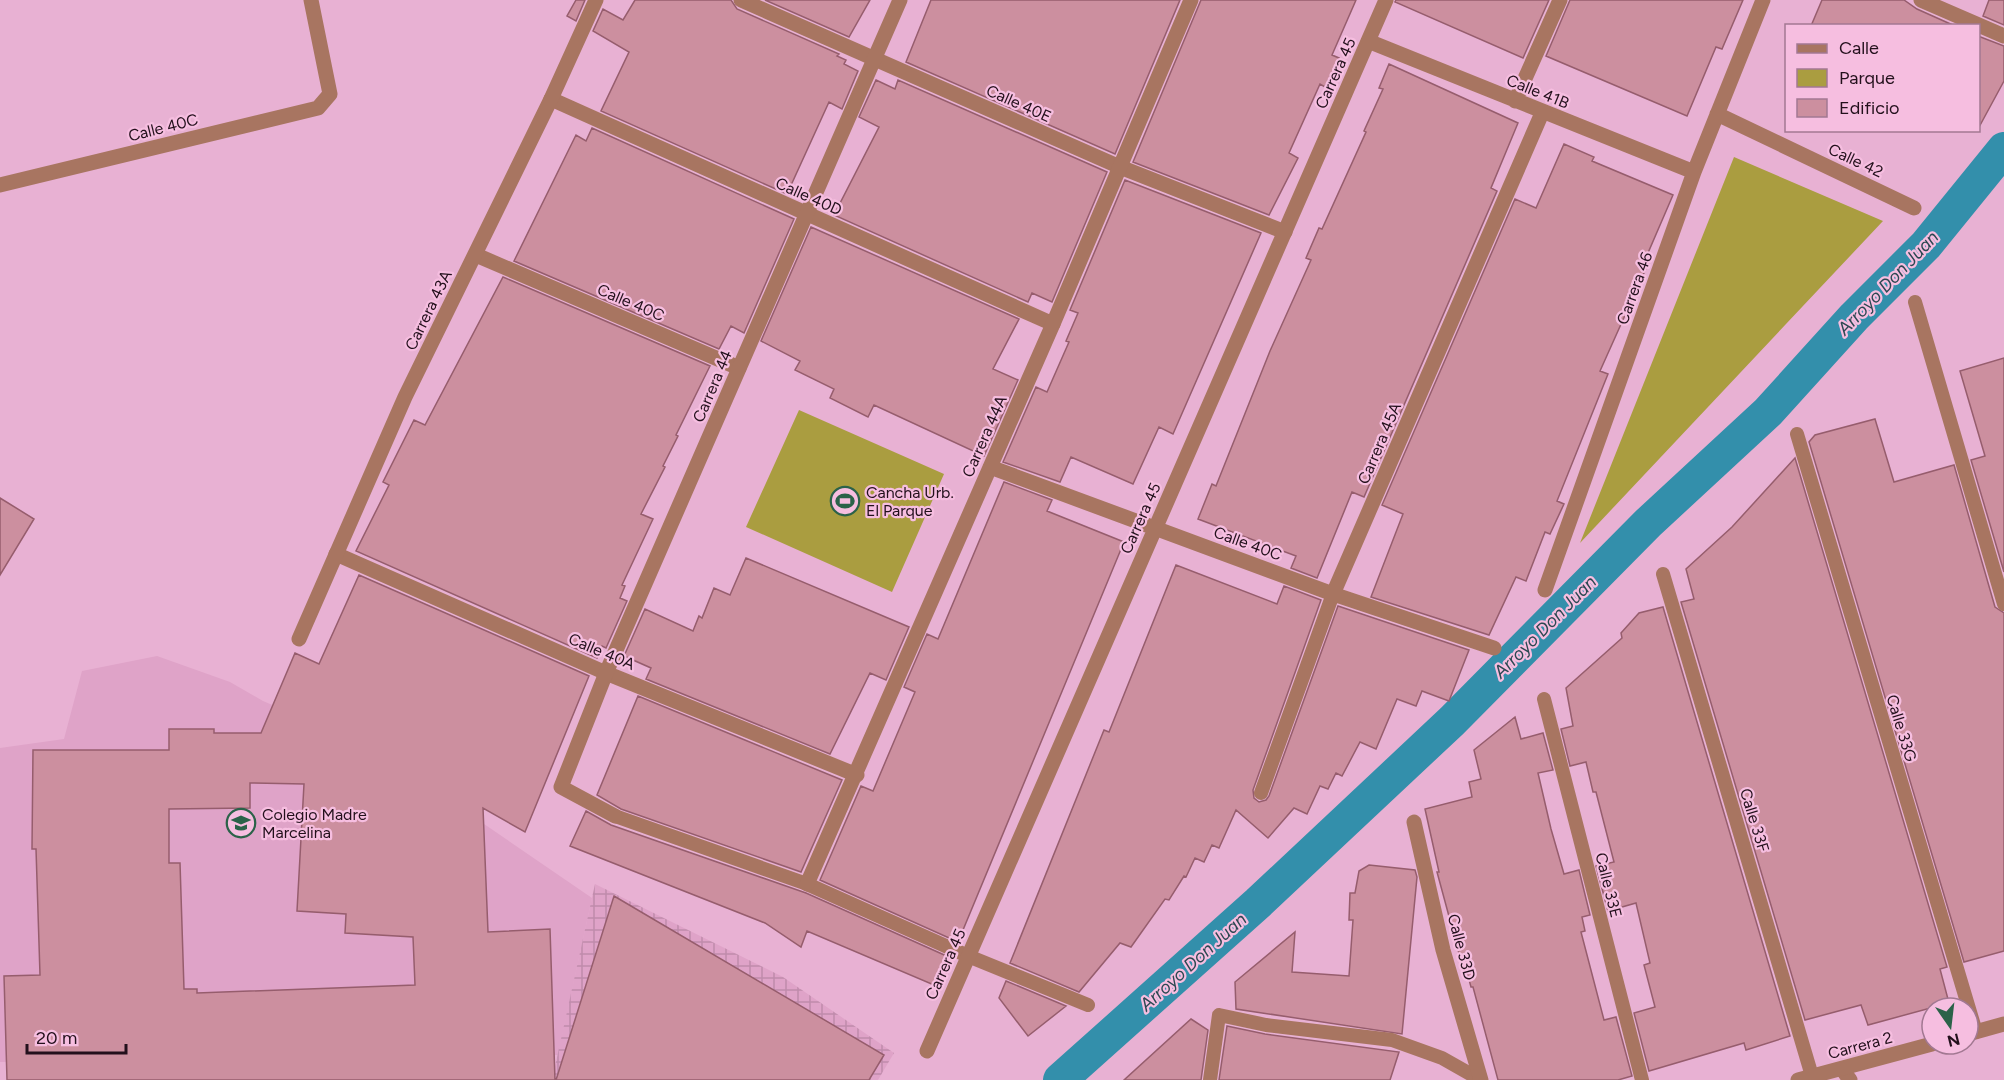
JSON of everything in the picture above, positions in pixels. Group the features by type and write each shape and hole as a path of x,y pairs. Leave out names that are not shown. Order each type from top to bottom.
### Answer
{"street":[{"name":"Calle 40C","path":"0,185 318,108 330,94 311,0"},
{"name":"Carrera 43A","path":"299,639 405,397 476,255 596,0"},
{"name":"Calle 40E","path":"741,0 1120,167 1285,232"},
{"name":"Carrera 44","path":"615,816 561,787 606,673 900,0"},
{"name":"Carrera 44A","path":"807,884 857,775 1053,324 1191,0"},
{"name":"Carrera 45","path":"927,1051 1386,0"},
{"path":"1515,101 1560,0"},
{"name":"Carrera 46","path":"1545,590 1695,172 1762,0"},
{"path":"1922,0 1977,24"},
{"path":"1980,25 2004,36"},
{"name":"Calle 41B","path":"1368,41 1542,113 1695,172"},
{"name":"Calle 40D","path":"550,99 1053,324"},
{"name":"Carrera 45A","path":"1334,594 1542,113"},
{"name":"Calle 42","path":"1717,114 1914,208"},
{"name":"Calle 40C","path":"476,255 739,368"},
{"name":"Calle 40C","path":"990,466 1334,594 1494,648"},
{"name":"Calle 40A","path":"336,554 606,673 857,775"},
{"name":"Calle 33D","path":"1414,822 1443,950 1481,1080"},
{"path":"1980,1031 2004,1024"},
{"name":"Carrera 2","path":"1805,1078 1846,1074 1920,1048"}],"lane":[{"path":"1915,302 2004,604"},
{"name":"Calle 33G","path":"1797,434 1961,996"},
{"name":"Calle 33F","path":"1663,574 1805,1078"},
{"name":"Carrera 45A","path":"1261,793 1334,594"},
{"name":"Calle 33E","path":"1544,699 1642,1080"},
{"path":"615,816 807,884 968,956 1088,1005"},
{"path":"1210,1080 1219,1015 1299,1030 1392,1040 1442,1058 1481,1080"}],"shaded area":[{"name":"Colegio Madre Marcelina","path":"157,656 230,682 263,701 373,748 592,898 558,1055 0,1062 0,748 64,739 82,671"},
{"path":"595,884 783,977 894,1053 878,1080 552,1080"}],"green space":[{"path":"1734,157 1883,221 1580,543"},
{"name":"Cancha Urb. El Parque","path":"799,410 944,474 892,592 746,527"}],"building":[{"path":"576,0 585,0 576,21 567,16"},
{"path":"635,0 731,0 737,9 839,54 837,56 846,60 844,64 858,71 842,109 829,102 787,194 601,111 629,52 593,31 603,9 623,20"},
{"path":"765,0 870,0 849,37"},
{"path":"931,0 1180,0 1115,154 906,62"},
{"path":"1201,0 1356,0 1332,55 1339,58 1325,87 1320,84 1289,153 1298,158 1269,215 1133,162"},
{"path":"1396,0 1549,0 1523,58 1395,2"},
{"path":"1570,0 1743,0 1722,49 1716,47 1687,116 1546,56"},
{"path":"1822,0 1904,0 1917,9 1951,24 1812,24"},
{"path":"1989,0 2004,0 2004,25 1983,16"},
{"path":"1980,37 2004,46 2004,81 1980,125"},
{"path":"1389,64 1518,123 1491,188 1497,191 1364,497 1352,492 1317,578 1291,568 1296,556 1198,519 1212,484 1216,486 1270,351 1311,260 1306,258 1319,228 1322,229 1366,132 1364,131 1383,89 1379,88"},
{"path":"876,80 895,89 898,80 1107,172 1052,302 1032,293 1028,302 834,215 879,127 859,117"},
{"path":"592,128 794,219 744,333 731,326 719,349 514,261 576,135 586,141"},
{"path":"1564,144 1594,157 1592,161 1673,195 1648,253 1652,255 1600,371 1608,374 1557,501 1564,504 1550,534 1545,532 1526,581 1516,577 1489,635 1371,597 1403,514 1382,505 1515,199 1536,208"},
{"path":"1125,180 1261,233 1173,434 1159,427 1133,484 1071,457 1060,482 1003,462 1036,387 1047,392 1069,342 1066,341 1078,313 1070,310"},
{"path":"811,227 1019,319 993,369 1018,380 984,456 874,405 868,417 830,398 834,389 795,370 800,361 761,341"},
{"path":"503,277 710,366 676,435 678,436 663,466 665,467 641,514 653,519 622,585 625,586 620,598 627,601 606,648 602,646 597,658 356,551 389,485 383,482 414,420 425,425"},
{"path":"2004,358 2004,572 1971,460 1985,456 1960,371"},
{"path":"1875,419 1894,482 1954,465 1995,607 2004,613 2004,951 1964,962 1809,442 1815,435"},
{"path":"1795,458 1947,967 1940,969 1947,996 1920,996 1920,1011 1868,1025 1861,1005 1805,1020 1681,602 1694,599 1686,569 1732,527"},
{"path":"1004,482 1052,500 1047,511 1124,542 958,942 820,880 861,786 873,791 915,692 904,687 927,634 938,639"},
{"path":"0,498 34,519 0,575"},
{"path":"746,558 909,627 886,680 870,673 830,754 646,679 651,668 624,656 645,609 693,631 699,616 702,618 714,588 730,595"},
{"path":"1176,565 1277,604 1284,586 1321,600 1253,790 1254,798 1259,802 1266,800 1269,796 1338,606 1469,650 1449,701 1422,691 1416,706 1397,699 1376,749 1360,742 1342,776 1336,773 1328,789 1320,786 1307,814 1294,808 1268,838 1236,810 1219,848 1212,845 1204,862 1195,858 1186,877 1184,876 1169,900 1165,899 1131,947 1120,943 1079,992 1010,963 1104,730 1109,732"},
{"name":"Colegio Madre Marcelina","path":"359,575 589,676 525,832 483,808 488,932 550,929 555,1080 7,1080 4,976 40,975 36,849 32,849 33,750 169,750 169,729 214,729 214,733 261,733 295,653 319,664","holes":["250,783 304,784 297,911 346,914 345,933 413,937 415,985 197,993 197,989 184,989 180,863 169,863 169,809 250,808"]},
{"path":"1663,607 1790,1036 1746,1050 1744,1043 1649,1071 1634,1013 1655,1007 1644,965 1650,963 1636,903 1608,911 1596,866 1614,862 1596,792 1593,792 1586,762 1570,766 1561,729 1573,726 1566,688 1622,638 1621,633 1639,613"},
{"path":"638,696 842,780 801,872 621,809 597,795"},
{"path":"1515,717 1521,739 1543,733 1553,770 1538,773 1551,829 1564,874 1579,870 1590,915 1582,917 1585,931 1581,932 1604,1020 1616,1017 1632,1076 1618,1080 1498,1080 1473,987 1471,987 1463,957 1460,957 1437,872 1439,872 1425,809 1472,797 1469,782 1481,779 1474,750"},
{"path":"586,811 611,825 806,893 951,958 941,988 807,931 801,947 765,923 570,846"},
{"path":"1369,865 1415,870 1417,877 1402,1034 1236,1009 1235,982 1295,932 1292,972 1349,976 1353,920 1349,920 1350,893 1355,893 1359,871"},
{"path":"614,896 884,1055 869,1080 556,1080"},
{"path":"1006,981 1066,1006 1028,1036 999,998"},
{"path":"1191,1019 1208,1030 1201,1080 1124,1080"},
{"path":"1227,1026 1265,1034 1399,1052 1390,1080 1219,1080"}],"waterway":[{"name":"Arroyo Don Juan","path":"1060,1080 1258,903 1452,721 1648,523 1768,412 1854,317 1926,245 2004,149"}],"place":[{"name":"Cancha Urb. El Parque","path":"845,501"},
{"name":"Colegio Madre Marcelina","path":"241,823"}]}
